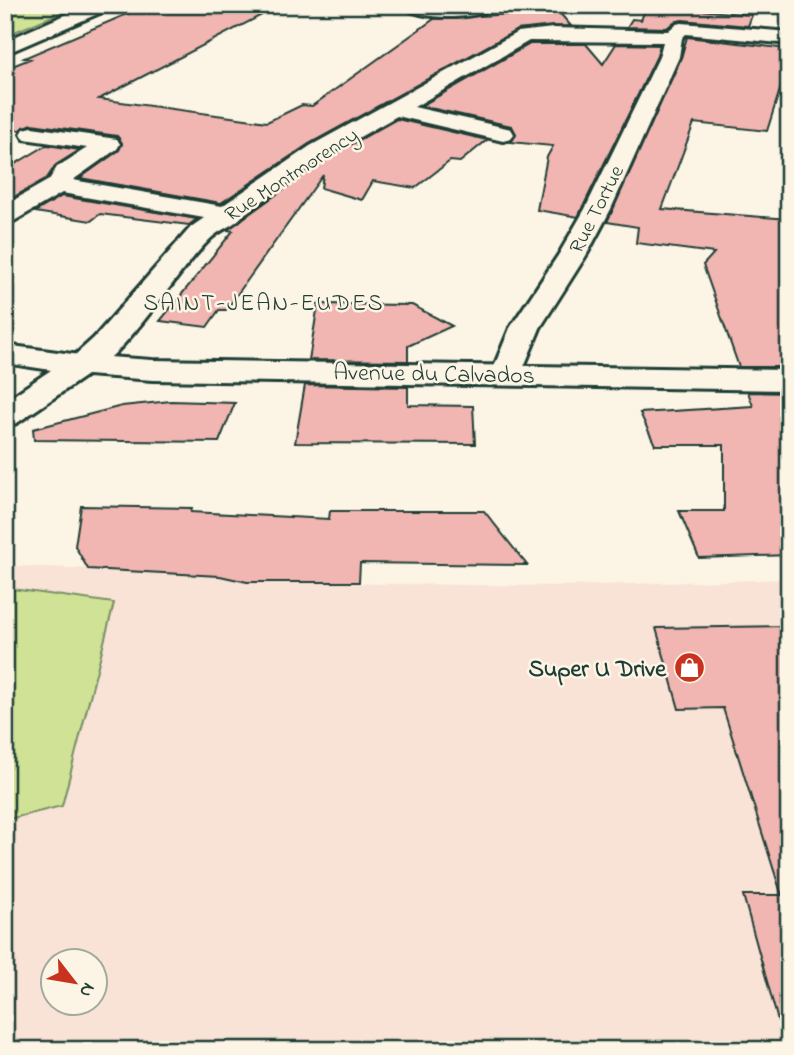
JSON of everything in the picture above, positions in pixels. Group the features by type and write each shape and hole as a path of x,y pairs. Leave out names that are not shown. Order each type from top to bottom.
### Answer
{"street":[{"path":"5,48 103,5"},
{"path":"410,5 415,9 428,11 478,9 488,5"},
{"name":"Rue Montmorency","path":"5,416 105,345 200,233 230,215 318,151 525,36 673,37 682,28 789,38"},
{"name":"Rue Tortue","path":"507,374 524,328 573,254 598,209 669,57 673,37"},
{"path":"396,109 503,135"},
{"path":"5,216 58,185 66,172 109,144 32,134"},
{"path":"58,185 230,215"},
{"name":"Avenue du Calvados","path":"5,354 80,365 152,370 789,380"}],"shaded area":[{"path":"5,562 17,566 220,576 247,582 563,586 789,579 789,1050 5,1050"}],"green space":[{"path":"5,5 79,5 5,36"},
{"path":"5,588 114,603 62,806 5,820"}],"building":[{"path":"190,5 281,5 99,99 267,122 302,105 312,106 434,19 558,11 571,26 517,30 309,144 221,203 80,178 119,150 122,143 117,136 32,124 20,130 5,129 5,69 30,59 24,58 141,8 176,12"},
{"path":"647,5 701,5 699,10 752,15 748,26 682,20 667,28 627,27 632,19 641,20"},
{"path":"687,37 788,49 783,80 767,131 694,123 662,209 789,219 789,367 739,367 703,265 714,253 636,243 638,227 607,222 681,58"},
{"path":"530,44 586,44 603,64 616,44 660,45 578,217 537,210 547,157 553,146 510,142 516,135 512,126 421,106"},
{"path":"397,119 487,140 460,162 450,161 415,188 373,181 362,200 321,188 323,175 226,310 219,310 207,327 160,321 233,231 227,230 327,158"},
{"path":"47,145 80,150 56,165 47,178 5,202 5,170"},
{"path":"62,196 197,219 189,225 100,214 91,221 35,212"},
{"path":"318,304 412,305 452,326 408,346 408,361 309,360"},
{"path":"305,385 408,387 408,405 473,406 475,444 295,443"},
{"path":"748,392 789,393 789,555 699,558 679,511 724,511 724,445 655,445 640,413 753,406"},
{"path":"171,401 235,403 219,442 34,440 33,429 122,406"},
{"path":"81,506 192,508 191,512 329,519 330,511 484,511 527,565 360,563 359,582 247,582 220,576 88,569 75,546"},
{"path":"789,626 789,892 781,893 723,708 679,709 656,628"},
{"path":"743,895 789,895 789,1020 778,1021"}],"place":[{"name":"Super U Drive","path":"689,668"}],"district":[{"name":"SAINT-JEAN-EUDES","path":"264,302"}]}
